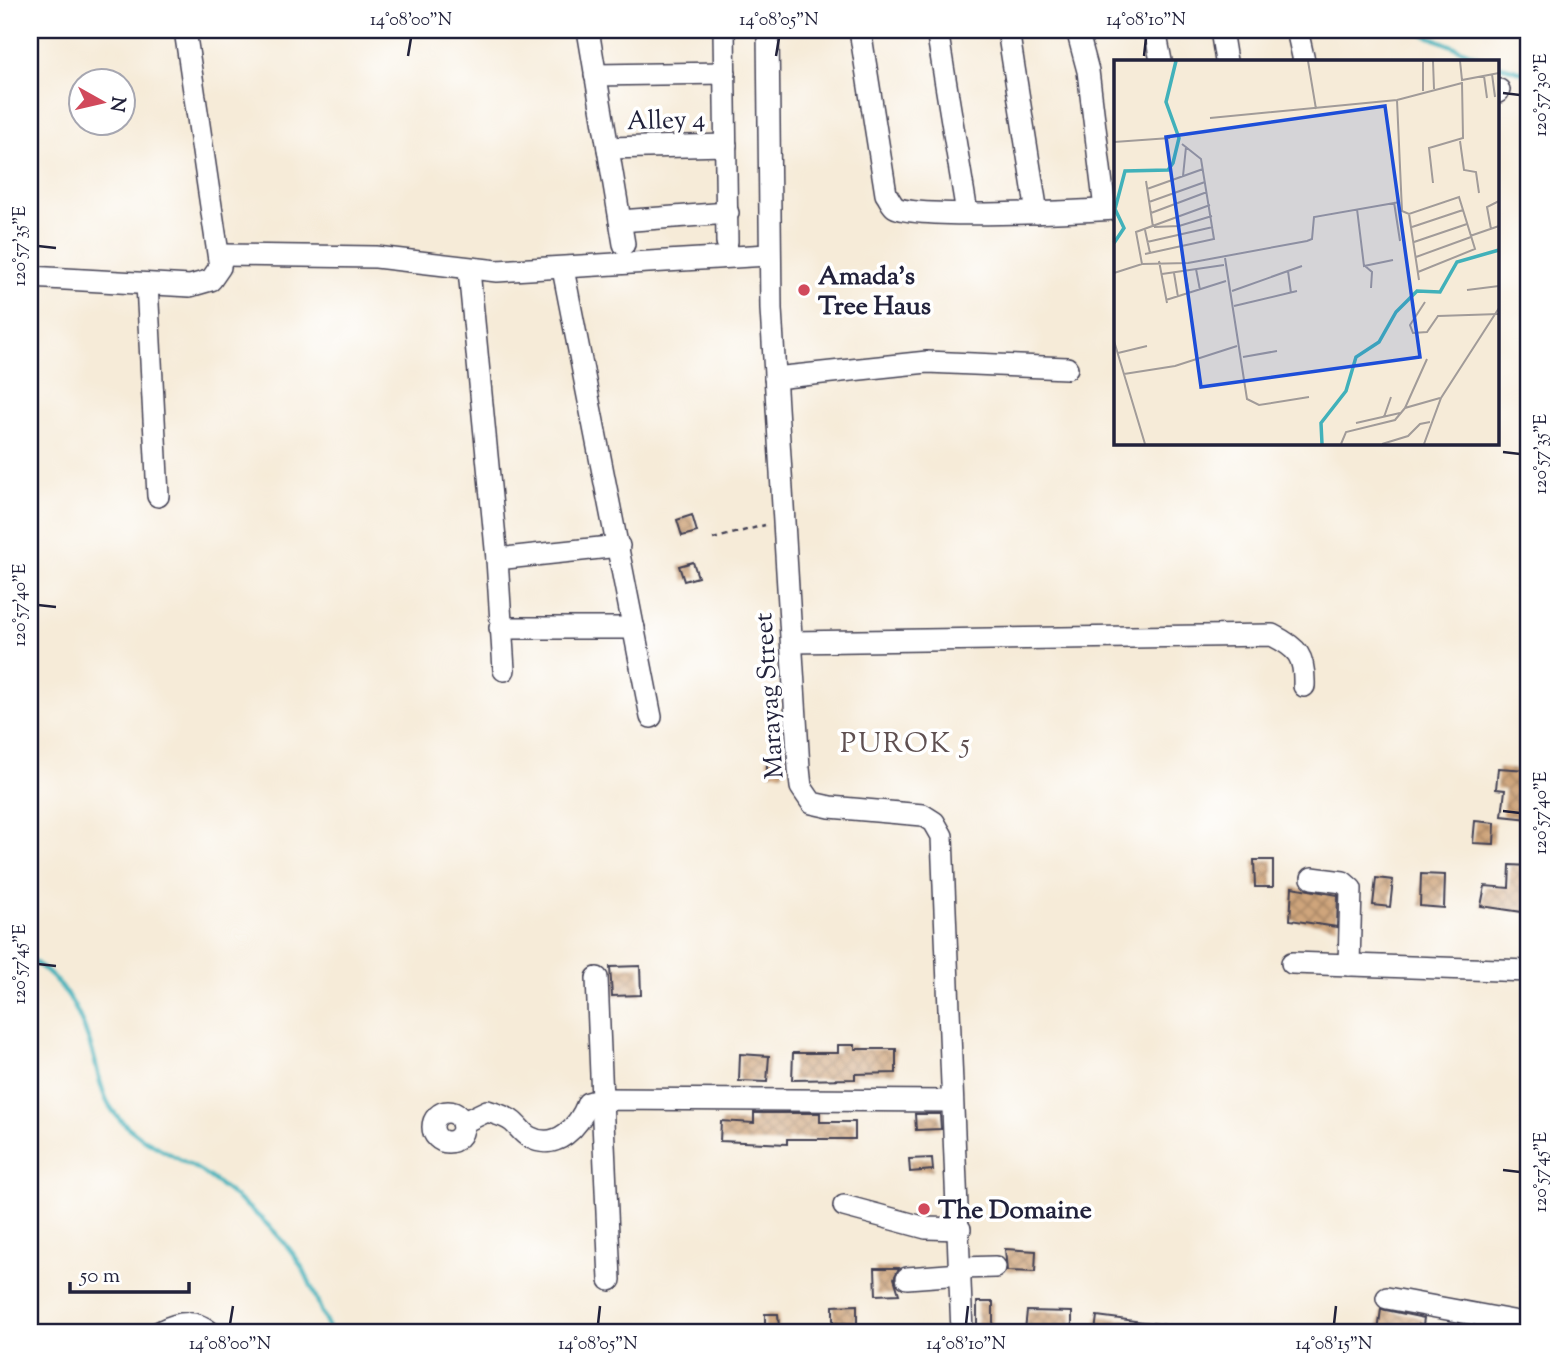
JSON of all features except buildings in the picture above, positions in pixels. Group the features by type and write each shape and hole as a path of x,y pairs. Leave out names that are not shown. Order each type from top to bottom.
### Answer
{"street":[{"path":"30,277 190,286 211,280 220,267 185,30"},
{"path":"587,30 624,244"},
{"path":"724,30 727,242"},
{"name":"Marayag Street","path":"768,30 768,255 799,768 802,788 812,803 923,815 934,822 942,836 951,1101 960,1229 962,1332"},
{"path":"860,30 886,194 895,207 908,212 967,213 1110,209 1088,71 1077,30"},
{"path":"937,30 967,213"},
{"path":"1008,30 1037,213"},
{"path":"1155,30 1161,60"},
{"path":"1222,30 1226,60"},
{"path":"1297,30 1304,60"},
{"path":"595,75 725,73"},
{"name":"Alley 4","path":"608,148 726,145"},
{"path":"620,221 728,213"},
{"path":"220,254 376,257 469,270 563,269 768,255"},
{"path":"563,269 651,717"},
{"path":"469,270 497,559 504,670"},
{"path":"147,284 158,496"},
{"path":"775,378 927,362 1066,368"},
{"path":"497,559 619,546"},
{"path":"500,628 634,628"},
{"path":"792,642 1272,635 1294,646 1304,668 1304,686"},
{"path":"1312,878 1343,882 1351,889 1349,965"},
{"path":"1292,963 1529,971"},
{"path":"597,978 610,1280"},
{"path":"462,1123 487,1111 510,1119 530,1138 555,1140 570,1133 582,1119 588,1103 602,1099 951,1101"},
{"path":"844,1206 926,1228 960,1229"},
{"path":"906,1278 995,1268"},
{"path":"1387,1298 1529,1324"},
{"path":"159,1332 188,1322 203,1326 210,1332"}],"path":[{"path":"713,539 785,520"}],"waterway":[{"path":"1413,30 1487,60"},
{"path":"1500,66 1529,74"},
{"path":"30,959 63,988 77,1012 88,1039 103,1093 119,1118 143,1139 212,1179 274,1231 303,1269 331,1332"}],"place":[{"name":"Amada's Tree Haus","path":"804,290"},
{"name":"The Domaine","path":"924,1209"}],"district":[{"name":"PUROK 5","path":"906,742"}]}
